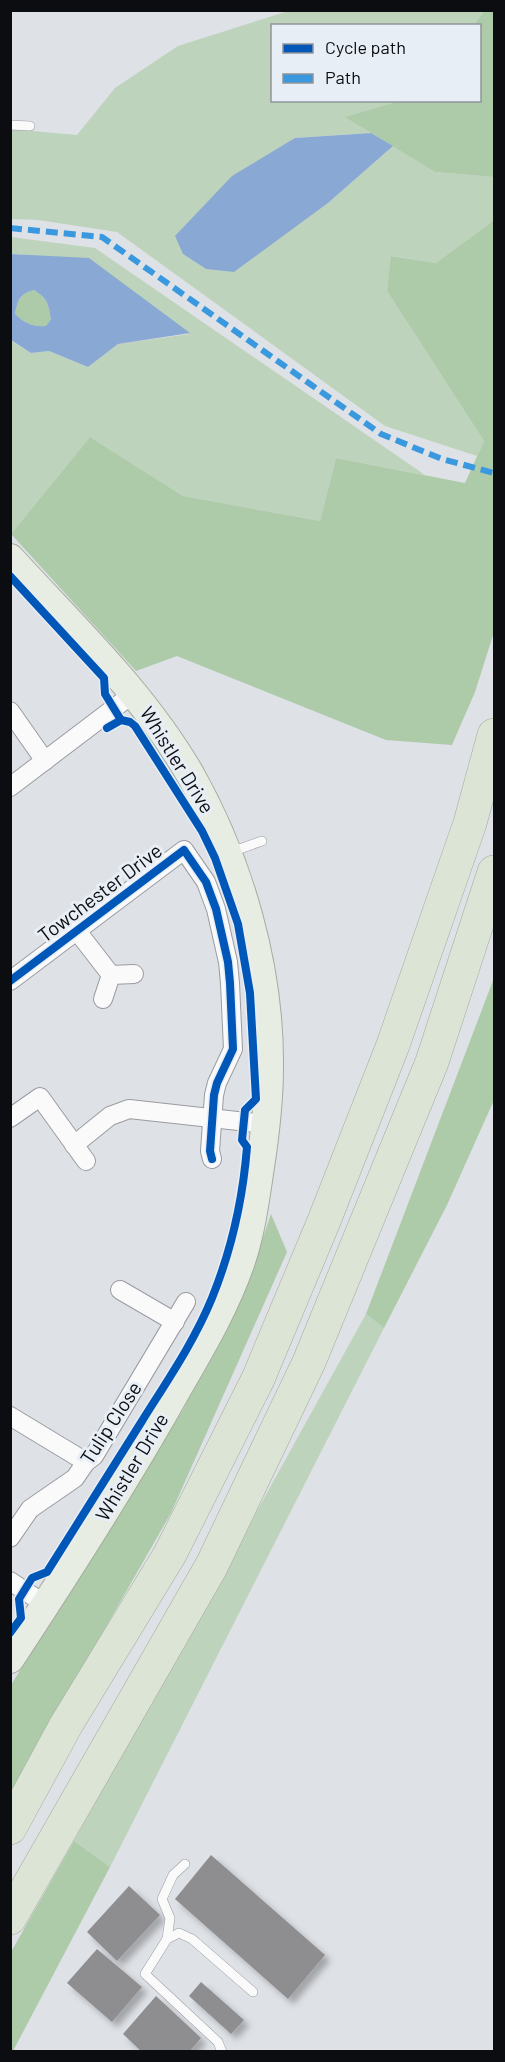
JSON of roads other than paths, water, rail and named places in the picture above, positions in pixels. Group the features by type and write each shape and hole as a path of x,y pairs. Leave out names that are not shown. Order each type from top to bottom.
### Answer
{"highway":[{"path":"10,1828 66,1725 170,1554 258,1379 324,1221 393,1045 470,823 495,735"},
{"path":"10,1917 212,1565 309,1362 432,1062 495,872"}],"main road":[{"name":"Whistler Drive","path":"10,558 134,693 189,773 214,820 251,928 267,1013 269,1067 265,1124 252,1218 240,1265 214,1324 122,1485 10,1659"}],"street":[{"path":"10,787 134,693"},
{"path":"10,711 45,761"},
{"name":"Towchester Drive","path":"10,981 184,850 206,882 216,909 228,962 233,1049 217,1083 212,1119"},
{"name":"Towchester Drive","path":"77,931 111,975"},
{"path":"103,999 111,975 134,974"},
{"path":"10,1118 40,1097 86,1161"},
{"path":"74,1144 110,1116 129,1109 265,1124"},
{"path":"212,1119 210,1151 212,1159"},
{"path":"120,1290 175,1322"},
{"name":"Tulip Close","path":"10,1538 30,1509 75,1478 86,1462 94,1456 186,1302"},
{"path":"10,1416 86,1462"},
{"path":"10,1581 46,1605"}],"lane":[{"path":"10,125 30,126"},
{"path":"226,853 262,841"},
{"path":"185,1864 173,1875 162,1899 170,1918 167,1939 145,1974 218,2042 222,2052"},
{"path":"167,1939 178,1933 192,1939 253,1992"}],"water":[{"path":"371,133 393,146 328,203 234,272 206,269 183,254 175,236 232,176 295,138"},
{"path":"11,254 89,258 190,333 118,344 88,367 49,351 31,353 11,340","holes":["34,290 47,302 49,309 51,319 46,326 29,324 15,314 18,301 22,296"]}]}
